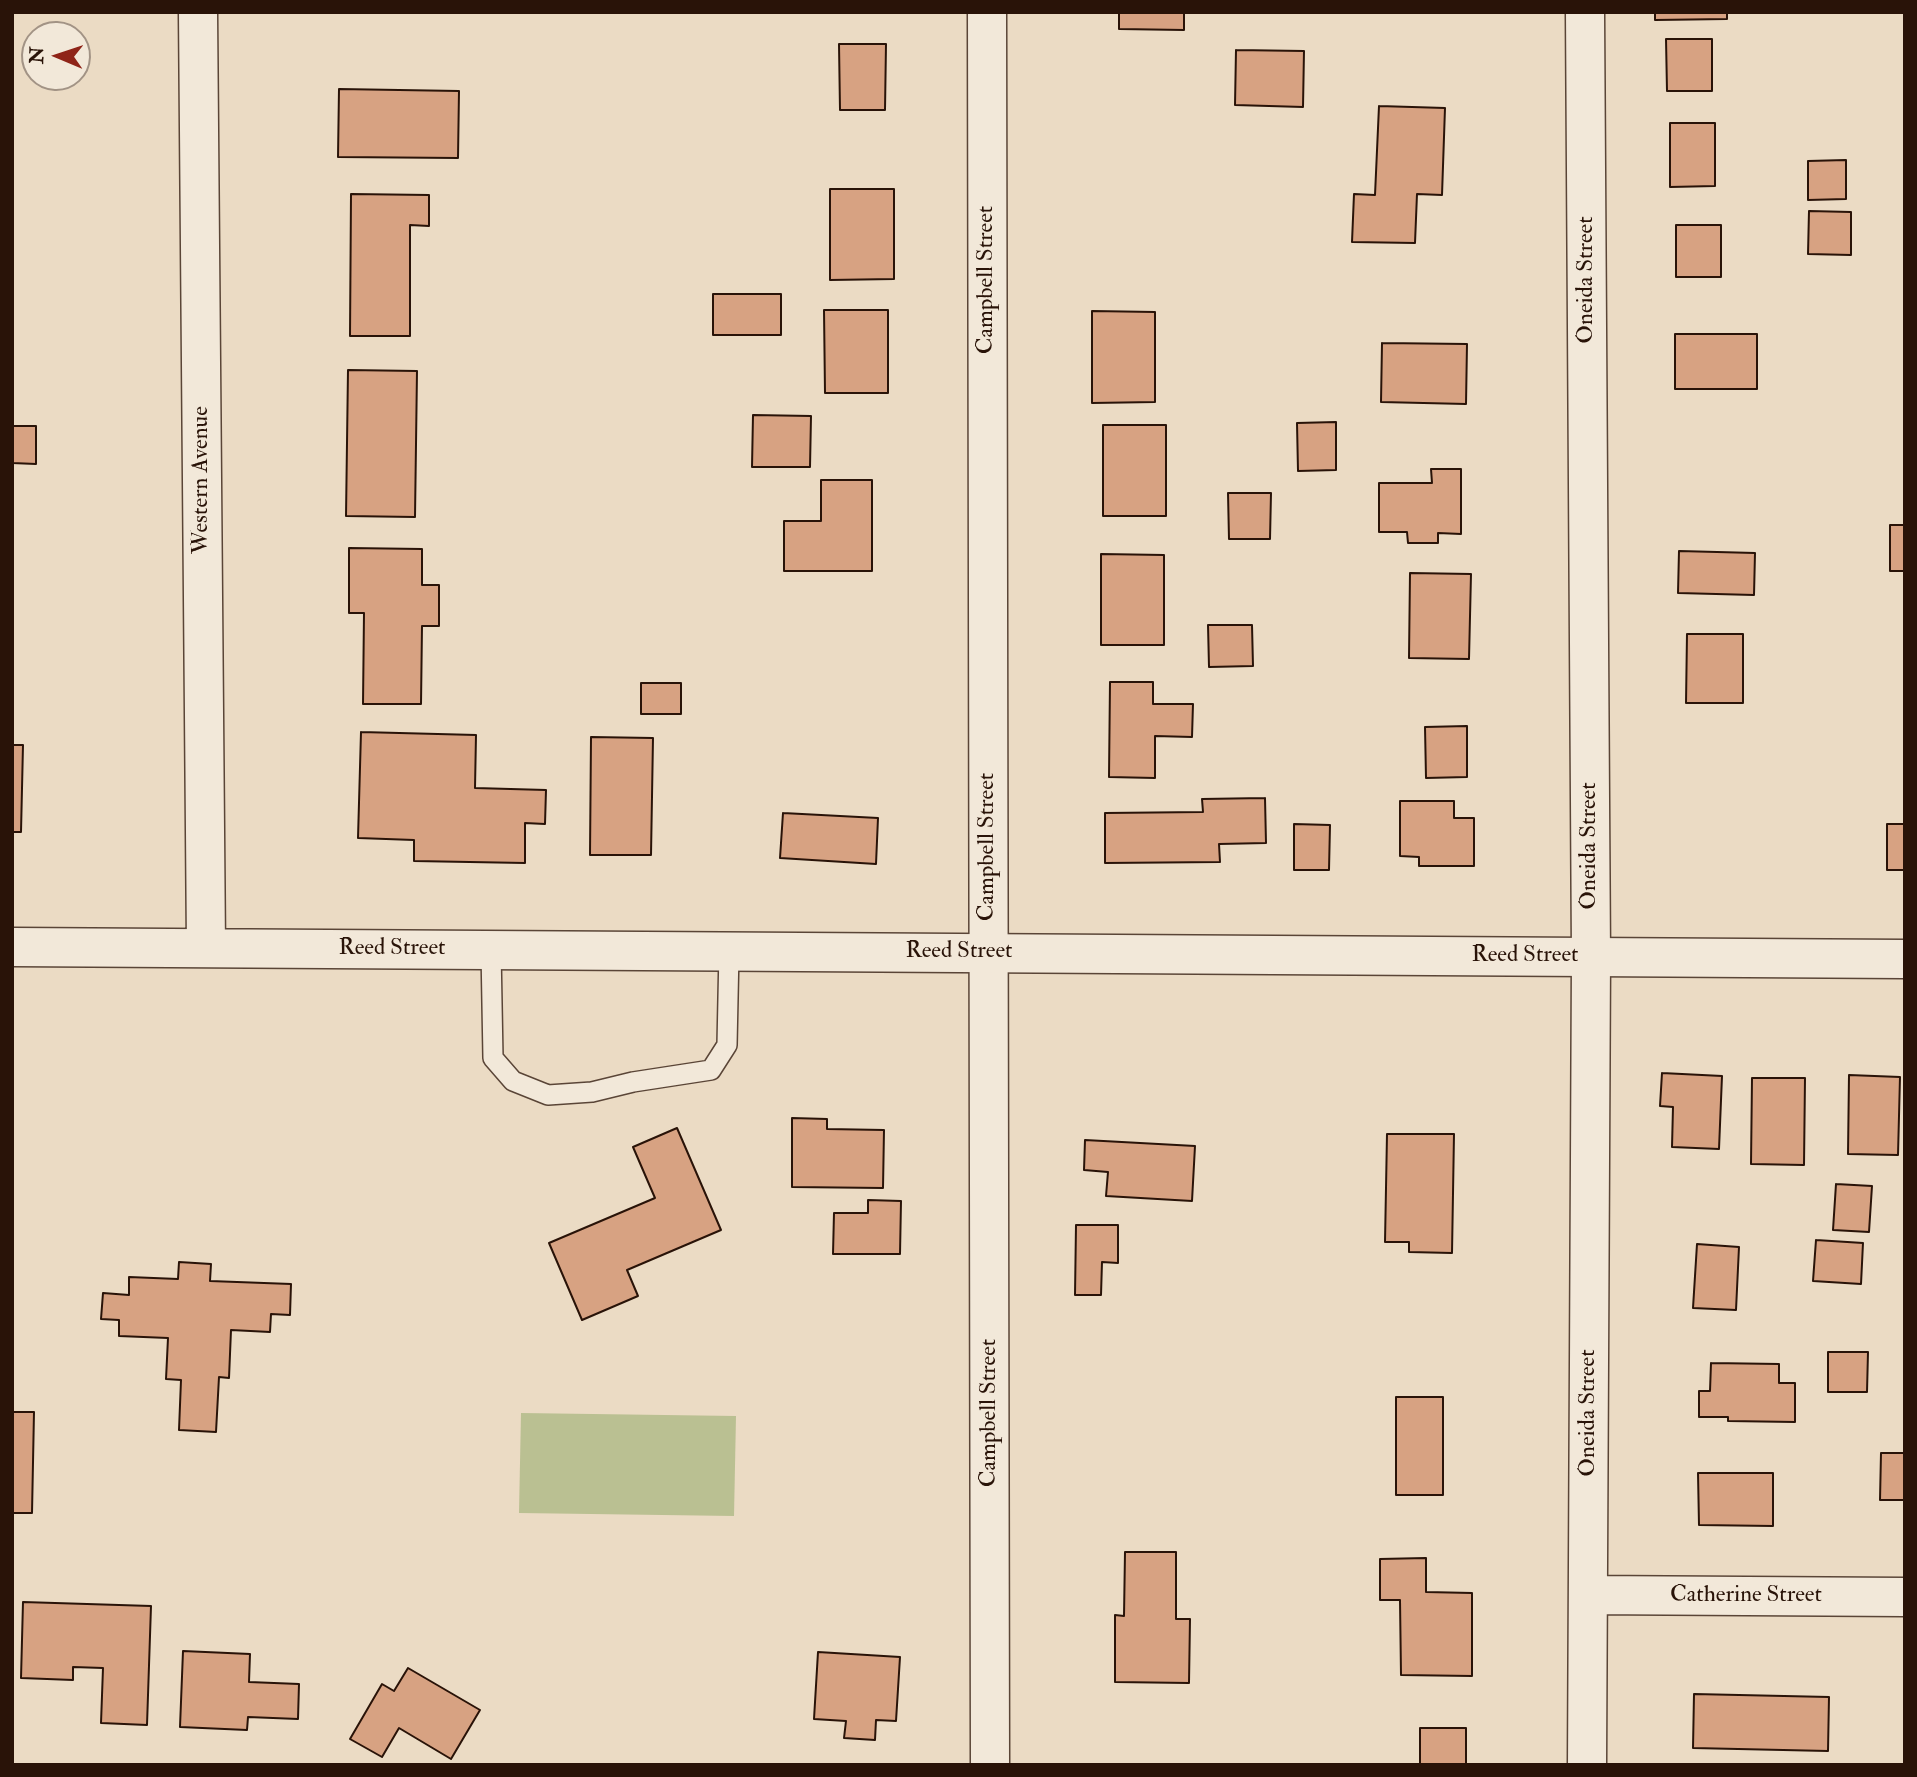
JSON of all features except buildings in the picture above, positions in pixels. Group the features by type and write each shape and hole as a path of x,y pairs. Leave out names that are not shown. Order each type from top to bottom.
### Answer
{"street":[{"name":"Western Avenue","path":"198,12 206,948"},
{"name":"Campbell Street","path":"987,12 990,1765"},
{"name":"Oneida Street","path":"1585,12 1591,957 1587,1765"},
{"name":"Reed Street","path":"12,947 1905,959"},
{"name":"Catherine Street","path":"1588,1595 1905,1597"}],"lane":[{"path":"491,950 493,1058 513,1081 548,1095 592,1092 633,1082 710,1070 727,1045 729,951"}],"green space":[{"path":"521,1413 736,1416 734,1516 519,1513"}]}
